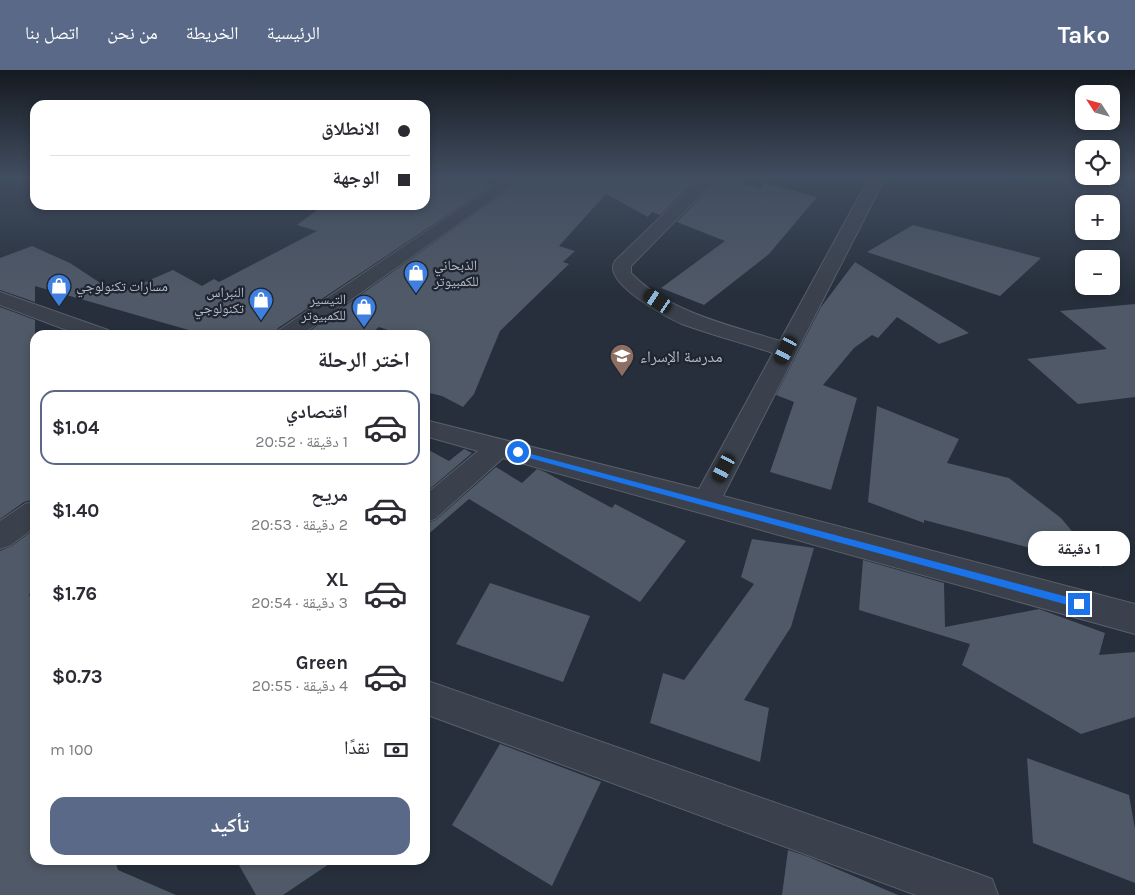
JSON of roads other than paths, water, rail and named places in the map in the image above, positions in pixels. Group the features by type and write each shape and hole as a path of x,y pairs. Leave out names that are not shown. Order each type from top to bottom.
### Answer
{"street":[{"path":"294,330 460,216"},
{"path":"671,216 622,265 622,273 628,280 674,312 689,319 786,350"},
{"path":"706,502 856,216"},
{"path":"0,298 86,330"},
{"path":"430,429 706,502 1135,620"},
{"path":"430,508 500,447"},
{"path":"0,537 30,516"},
{"path":"430,699 976,895"}],"place":[{"name":"الذبحاني للكمبيوتر","path":"416,294"},
{"name":"مسارات تكنولوجي","path":"59,307"},
{"name":"النبراس تكنولوجي","path":"261,321"},
{"name":"التيسير للكمبيوتر","path":"364,328"},
{"name":"مدرسة الإسراء","path":"622,377"}]}
